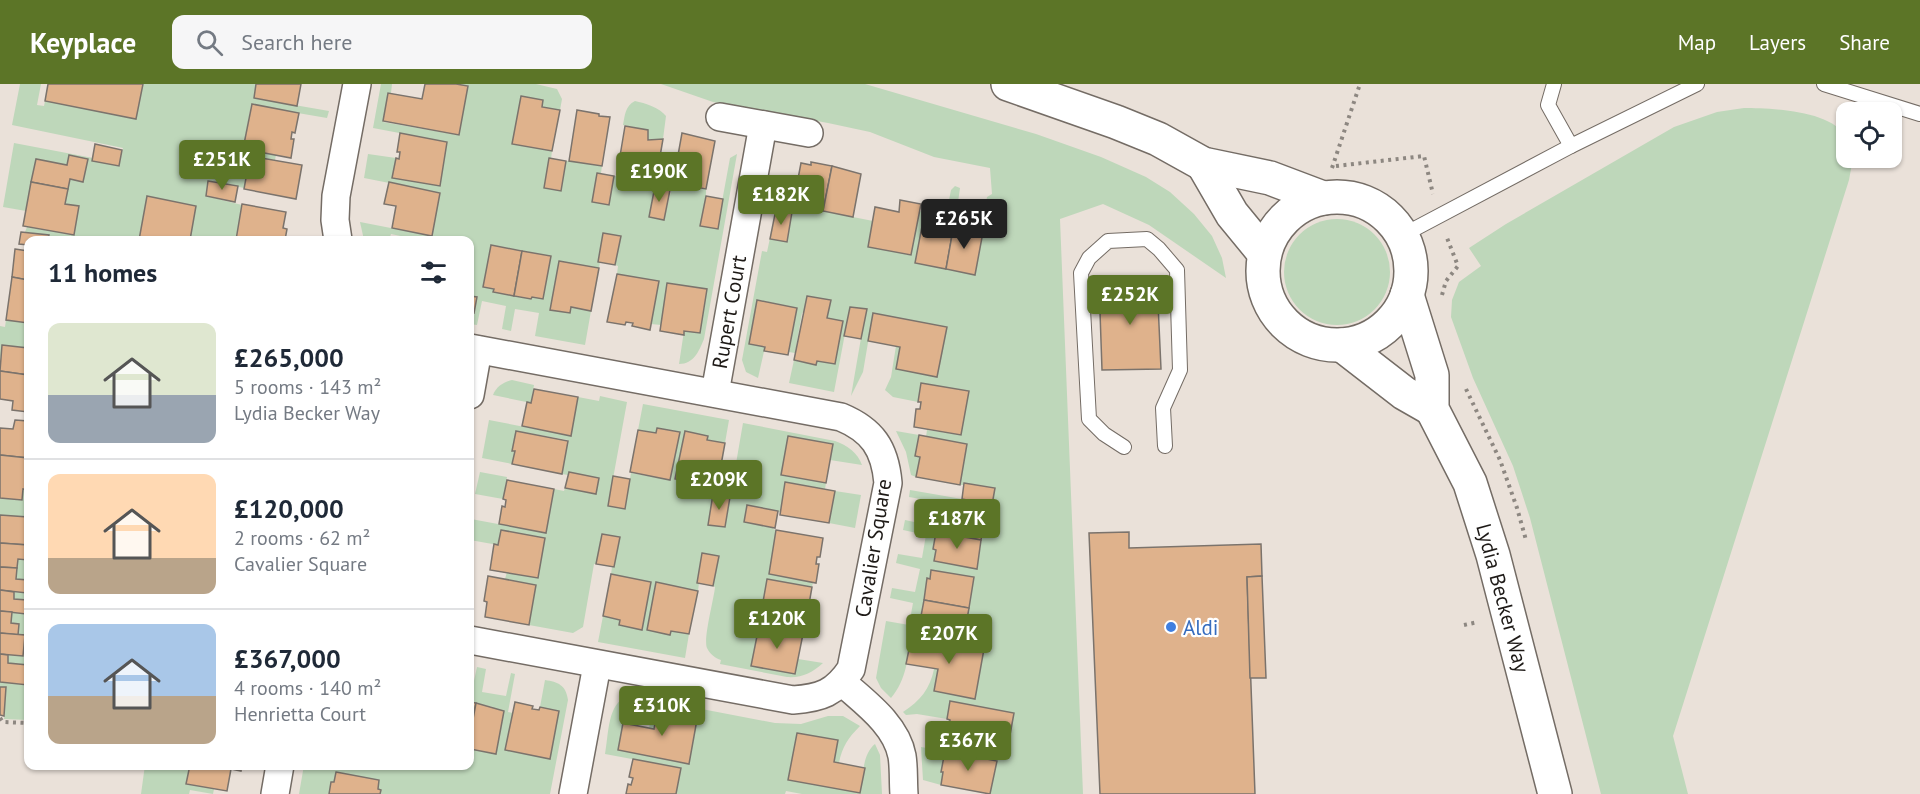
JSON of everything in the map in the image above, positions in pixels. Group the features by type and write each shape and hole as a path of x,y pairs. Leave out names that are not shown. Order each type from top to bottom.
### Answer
{"street":[{"path":"337,236 335,220 336,196 357,84"},
{"path":"1008,84 1158,139 1203,164 1270,178 1323,198"},
{"path":"720,117 809,133"},
{"name":"Rupert Court","path":"715,393 763,125"},
{"path":"1203,164 1232,214 1264,253"},
{"path":"1346,197 1369,203 1388,216 1403,235 1410,254 1412,275 1407,295 1397,315 1383,330 1363,341 1326,345 1311,341 1294,332 1281,320 1270,304 1264,287 1264,253 1272,234 1285,217 1302,205 1323,198 1346,197"},
{"name":"Lydia Becker Way","path":"1407,295 1432,375 1432,409 1470,483 1493,555 1555,794"},
{"path":"1342,345 1404,393 1432,409"},
{"name":"Cavalier Square","path":"474,349 841,417 865,429 878,447 885,465 888,483 851,669 842,682"},
{"path":"474,641 793,700 819,696 833,690 842,682 883,720 895,737 902,754 904,794"},
{"path":"573,794 597,665"},
{"path":"275,794 279,770"}],"lane":[{"path":"1554,84 1548,105 1571,146"},
{"path":"1403,235 1571,146 1697,84"},
{"path":"1824,84 1920,114"},
{"path":"1124,447 1104,434 1089,419 1081,273 1089,258 1108,241 1147,239 1177,270 1180,370 1163,408 1165,446"}],"path":[{"path":"1323,198 1359,84"},
{"path":"1322,165 1333,166 1424,156"},
{"path":"1464,625 1479,622"},
{"path":"0,718 3,722 24,723"}],"green space":[{"path":"20,84 41,84 37,105 44,106 45,101 136,119 143,84 256,84 254,98 329,111 327,118 251,105 243,149 276,155 275,160 251,156 244,188 209,181 206,196 242,205 237,236 191,236 196,206 147,196 140,236 48,236 25,232 27,227 74,235 79,206 65,204 70,179 83,181 88,159 69,156 67,165 26,211 3,207 14,143 93,158 93,161 119,166 123,148 12,125"},
{"path":"381,84 392,84 391,93 388,93 383,122 458,135 467,86 456,84 536,84 557,89 562,99 560,110 542,107 513,144 552,151 544,188 561,191 566,161 602,166 601,173 597,173 592,202 609,205 614,176 617,174 656,180 649,216 664,220 673,183 706,189 700,225 717,229 730,158 737,154 704,339 695,356 689,362 679,364 684,331 700,333 707,289 668,283 661,325 651,324 659,282 617,274 618,266 615,265 621,236 603,233 599,268 559,261 550,309 570,313 571,307 591,311 585,345 535,336 539,313 515,309 511,331 502,329 506,306 482,301 477,325 474,325 477,297 474,296 474,236 432,236 440,193 364,178 368,154 396,158 392,177 440,186 447,142 373,128","holes":["491,245 551,256 531,299 494,292 494,289 483,287"]},
{"path":"661,84 865,84 1036,134 1101,157 1146,177 1170,192 1194,214 1212,236 1222,258 1226,278 1149,225 1103,204 1060,219 1083,794 990,794 997,761 955,753 957,748 1005,757 1014,714 950,702 947,719 917,714 906,715 903,712 923,694 930,683 934,669 938,669 934,691 975,699 984,649 912,635 903,676 891,698 881,688 876,678 886,621 909,625 913,603 890,598 892,588 915,592 920,569 896,563 898,554 922,558 926,535 903,530 905,520 928,525 932,501 909,497 910,490 991,504 995,488 965,483 960,485 926,437 927,430 961,435 968,391 921,383 918,402 893,397 885,390 891,377 896,346 900,347 896,369 937,376 946,328 873,313 863,372 851,396 866,309 850,307 834,392 789,383 794,360 815,365 817,361 835,364 827,318 831,300 802,313 795,353 789,352 797,308 758,300 749,344 765,347 758,378 746,372 742,360 762,251 767,252 770,238 787,241 793,205 873,221 869,247 911,255 919,211 946,215 951,190 955,186 960,188 956,216 983,221 987,197 992,194 990,168 934,157 870,132 713,102","holes":["935,220 972,227 972,230 983,232 975,275 923,221 934,223","944,503 986,510 977,569 934,560 936,550 933,549 939,511 942,512","932,570 974,578 964,636 921,628 927,579 930,579"]},
{"path":"635,101 656,108 666,116 663,139 648,140 648,130 623,125 627,108"},
{"path":"1744,108 1769,109 1815,116 1836,127 1836,168 1851,168 1673,736 1688,794 1601,794 1530,518 1513,466 1473,378 1451,317 1452,300 1459,282 1481,266 1469,248 1506,224 1674,127 1717,112"},
{"path":"1337,219 1357,223 1374,235 1386,252 1390,272 1386,292 1374,309 1357,321 1337,325 1317,321 1300,309 1288,292 1284,272 1288,252 1300,235 1317,223"},
{"path":"360,222 432,236 391,234 390,236 363,236"},
{"path":"6,320 24,322 24,348 3,345 0,361 0,326 5,327"},
{"path":"512,380 534,385 531,403 493,395 500,385"},
{"path":"600,396 627,402 608,506 625,508 631,473 670,480 680,432 657,428 656,433 638,430 643,404 729,420 725,443 707,440 707,436 685,431 675,479 717,487 709,525 725,527 743,423 835,441 855,453 862,465 830,460 788,436 781,475 826,483 825,489 786,482 780,512 747,506 744,522 776,530 769,574 813,582 812,587 767,579 803,627 801,634 759,626 751,665 795,674 798,659 823,663 819,667 802,676 787,677 720,664 721,660 711,654 706,643 719,556 702,553 697,583 699,583 698,591 656,583 647,630 670,635 671,631 689,634 685,658 598,642 603,616 620,620 620,625 642,629 651,582 611,574 620,538 602,534 596,564 594,564 583,627 573,633 529,625 536,585 505,579 507,572 538,578 545,538 501,530 498,545 474,541 474,520 546,533 554,489 564,491 565,488 596,494 598,478 569,472 568,475 562,474 568,440 516,431 512,464 482,458 489,420 571,436 578,397 599,401"},
{"path":"896,431 919,435 915,456 920,457 916,477 911,475 906,452"},
{"path":"480,472 507,477 503,499 475,494"},
{"path":"24,489 24,517 0,515 0,498 21,500"},
{"path":"835,491 861,495 855,528 829,523"},
{"path":"18,559 24,560 24,580 16,579"},
{"path":"14,592 24,593 24,601 14,599"},
{"path":"12,612 24,613 24,636 18,635 11,623"},
{"path":"24,646 24,665 8,663 8,655 23,656"},
{"path":"477,667 486,669 482,692 506,696 511,673 515,674 508,712 513,713 506,750 550,759 558,711 540,707 545,680 557,683 563,688 568,700 550,794 380,794 379,780 336,773 334,782 331,782 329,794 299,794 303,770 474,770 474,750 496,754 504,712 474,703 474,681"},
{"path":"0,682 24,685 24,720 4,719 6,688 0,687"},
{"path":"628,696 618,750 689,764 698,714 659,707 654,729 649,728 655,700 775,723 801,724 828,716 843,716 860,726 846,743 839,763 834,762 838,740 797,733 788,779 860,793 865,760 875,744 880,755 882,794 802,794 786,791 785,794 676,794 680,768 605,754 613,712 616,705"},
{"path":"921,747 945,751 941,785 923,780"},
{"path":"144,770 189,770 186,784 214,789 213,794 190,790 189,794 141,794"}],"building":[{"path":"48,84 143,84 136,119 45,101"},
{"path":"256,84 301,84 297,106 254,98"},
{"path":"425,84 468,86 459,135 383,121 388,93 422,99"},
{"path":"521,96 543,100 542,107 560,110 552,151 512,144"},
{"path":"252,104 299,113 295,133 292,132 291,139 294,139 291,158 243,149"},
{"path":"577,110 610,117 602,166 569,161"},
{"path":"625,126 648,130 648,140 663,139 656,180 617,174"},
{"path":"400,133 447,142 440,186 392,178 396,158 399,159 400,152 397,152"},
{"path":"682,133 715,141 706,189 673,183"},
{"path":"95,144 122,150 119,166 92,161"},
{"path":"69,155 88,159 83,182 70,179 68,189 31,182 36,159 67,165"},
{"path":"250,156 302,165 296,199 244,189"},
{"path":"549,158 566,161 561,191 544,188"},
{"path":"811,162 832,166 823,211 793,205 801,163 811,165"},
{"path":"832,166 861,174 853,217 823,211"},
{"path":"597,173 614,176 609,205 592,202"},
{"path":"208,181 238,186 235,202 206,196"},
{"path":"31,182 68,189 65,204 79,206 74,235 23,226"},
{"path":"389,182 440,193 432,236 392,228 396,206 384,204"},
{"path":"655,186 670,190 664,220 649,217"},
{"path":"147,196 196,206 191,236 140,236"},
{"path":"706,196 723,199 718,229 700,226"},
{"path":"900,200 921,204 911,255 868,247 875,207 899,212"},
{"path":"242,204 286,212 283,228 287,229 286,236 237,236"},
{"path":"776,209 792,212 787,242 770,239"},
{"path":"934,220 954,224 946,269 915,263 923,221 934,223"},
{"path":"954,224 972,227 972,230 983,232 975,275 946,269"},
{"path":"21,232 49,235 24,236 24,245 19,244"},
{"path":"603,233 621,236 615,265 598,262"},
{"path":"491,245 522,251 514,296 493,292 494,289 483,287"},
{"path":"15,249 24,250 24,279 12,277"},
{"path":"522,251 551,256 543,299 514,296"},
{"path":"559,261 599,268 591,311 571,307 570,313 550,310"},
{"path":"617,274 659,281 650,330 632,326 633,323 626,322 625,325 607,322"},
{"path":"12,277 24,279 24,322 6,320"},
{"path":"1157,281 1161,369 1102,370 1099,283"},
{"path":"667,283 707,289 700,333 684,331 684,335 660,331"},
{"path":"807,296 831,300 827,318 843,321 835,364 817,361 816,365 794,360"},
{"path":"474,297 477,297 474,313"},
{"path":"757,300 797,308 788,355 764,351 765,347 749,344"},
{"path":"850,307 867,309 861,339 844,336"},
{"path":"873,313 947,327 937,377 896,369 900,347 868,341"},
{"path":"2,345 24,348 24,374 0,371"},
{"path":"0,371 24,374 24,412 12,410 13,401 0,399"},
{"path":"921,383 969,391 961,435 914,427 916,409 920,409 921,402 918,402"},
{"path":"534,389 578,397 571,436 522,426 527,402 531,403"},
{"path":"15,420 24,421 24,458 0,455 0,428 13,429"},
{"path":"657,428 680,432 670,480 630,472 638,430 656,433"},
{"path":"516,431 568,441 562,474 512,464"},
{"path":"685,431 708,436 707,440 725,443 717,487 675,479"},
{"path":"919,435 967,444 960,485 916,477 920,457 915,456"},
{"path":"788,436 833,444 826,483 781,475"},
{"path":"0,455 24,458 22,500 0,498"},
{"path":"569,472 599,478 596,494 565,488"},
{"path":"613,476 630,479 625,509 608,506"},
{"path":"507,480 554,489 546,533 499,524 502,506 505,507 506,500 503,499"},
{"path":"785,482 835,491 829,523 780,515"},
{"path":"964,483 995,488 992,505 962,499"},
{"path":"713,494 730,497 725,527 708,525"},
{"path":"944,503 986,510 981,540 936,532"},
{"path":"747,505 778,511 775,528 744,522"},
{"path":"0,515 24,517 24,545 0,543"},
{"path":"501,530 545,538 538,578 490,570 494,544 498,545"},
{"path":"776,530 823,538 820,557 817,557 816,564 819,564 816,583 769,574"},
{"path":"936,532 981,540 977,569 934,561 936,550 933,549"},
{"name":"Aldi","path":"1129,532 1129,548 1261,544 1262,576 1247,577 1255,794 1100,794 1089,533"},
{"path":"602,534 620,537 614,567 596,564"},
{"path":"0,543 24,545 24,560 18,559 17,568 0,567"},
{"path":"702,553 719,556 713,586 697,583"},
{"path":"0,567 17,568 16,579 24,580 24,593 0,590"},
{"path":"931,570 974,577 969,608 924,600 927,578 930,579"},
{"path":"611,574 651,582 642,630 619,625 620,620 603,616"},
{"path":"488,576 536,585 529,625 485,617 487,602 484,601"},
{"path":"1262,576 1266,678 1250,678 1247,577"},
{"path":"767,579 812,587 805,627 760,619"},
{"path":"656,582 698,591 689,634 671,631 670,635 647,630"},
{"path":"0,590 14,592 14,599 24,600 24,614 0,611"},
{"path":"924,600 969,608 964,636 921,628"},
{"path":"0,611 12,612 11,623 19,624 18,635 0,633"},
{"path":"759,626 803,634 795,674 751,666"},
{"path":"0,633 24,635 23,656 0,654"},
{"path":"912,635 984,649 975,699 934,691 938,669 906,664"},
{"path":"0,654 8,655 8,663 24,665 24,685 0,682"},
{"path":"0,687 6,687 4,716 0,715"},
{"path":"950,701 1014,713 1006,757 942,745 946,726 949,727 950,720 947,719"},
{"path":"515,702 533,706 532,709 539,710 540,707 559,711 550,759 505,750"},
{"path":"476,703 504,711 496,754 474,750"},
{"path":"658,707 698,714 689,764 618,750 623,723 654,729"},
{"path":"797,733 838,740 834,762 865,768 860,793 788,780"},
{"path":"945,751 997,761 990,794 941,785"},
{"path":"633,759 681,768 676,794 626,794 628,784 631,785 633,778 629,777"},
{"path":"189,770 231,770 227,791 186,784"},
{"path":"336,772 379,780 380,794 329,794"}],"place":[{"name":"Aldi","path":"1171,627"}]}
